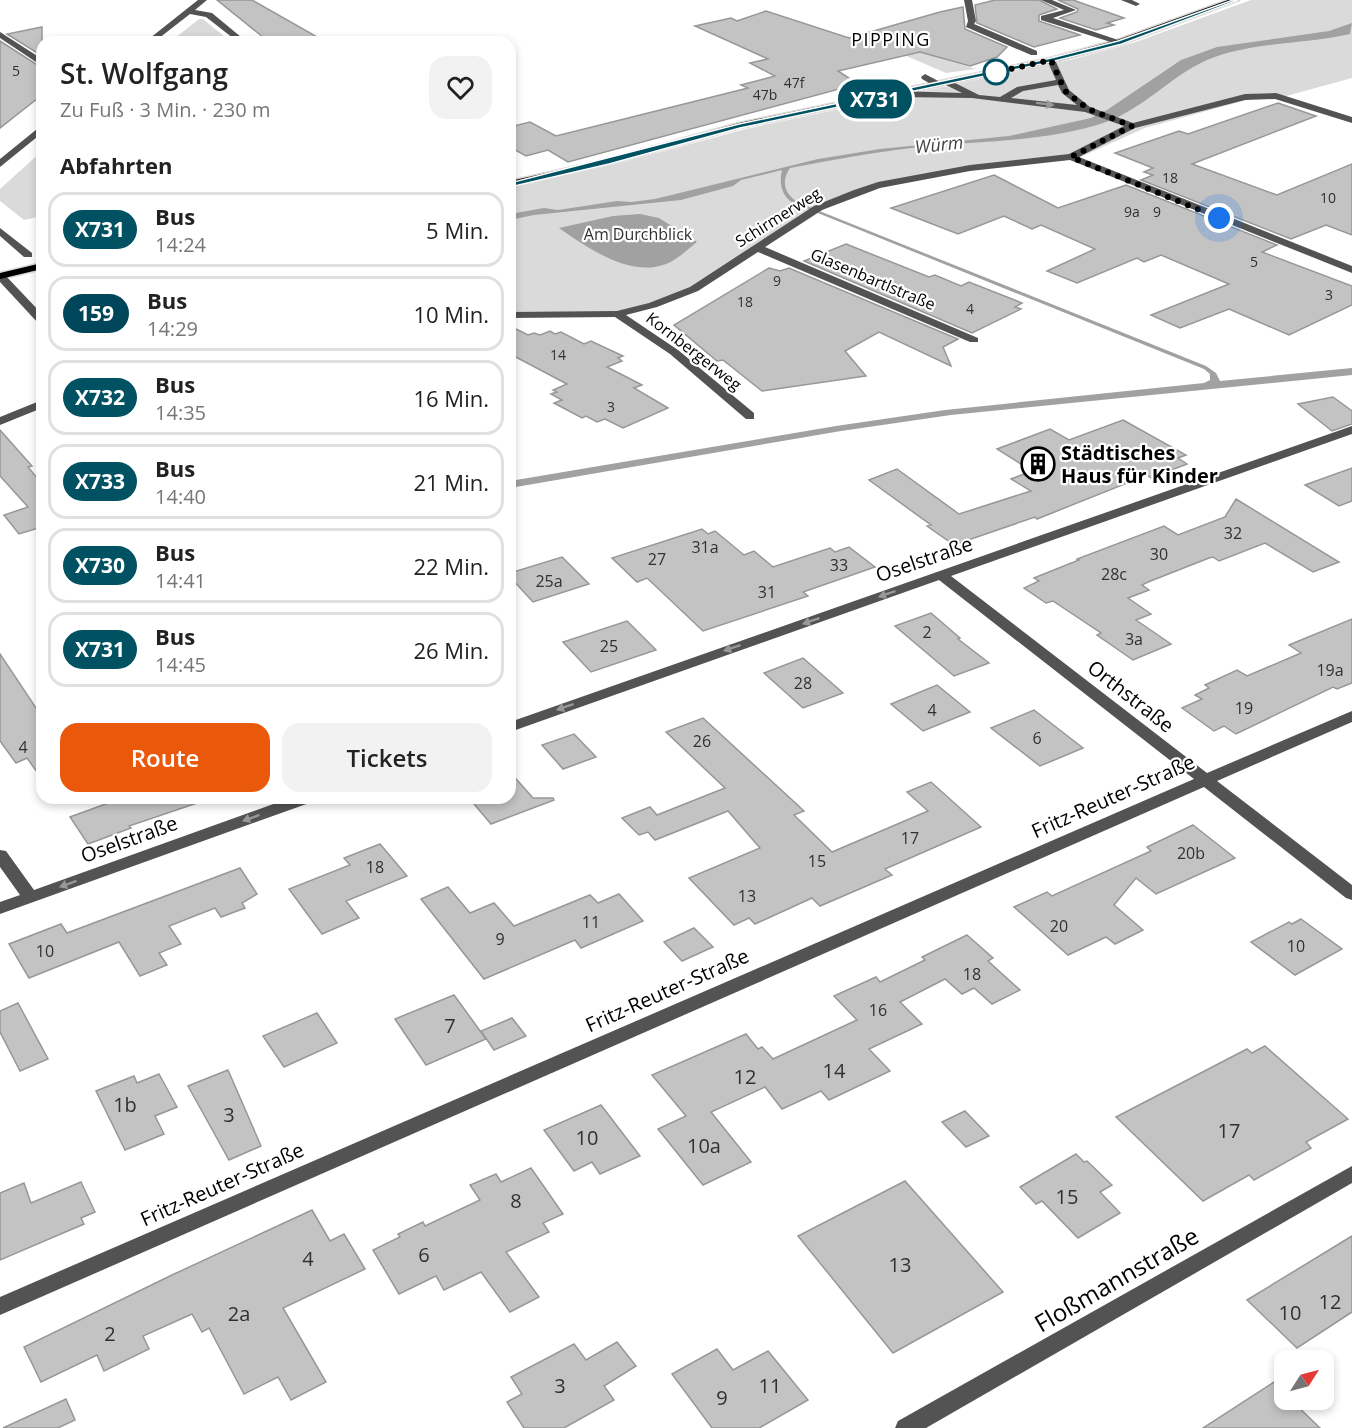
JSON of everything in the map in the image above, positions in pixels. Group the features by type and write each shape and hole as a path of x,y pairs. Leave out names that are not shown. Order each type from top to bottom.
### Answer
{"main road":[{"path":"516,183 607,162 739,126 1051,60 1120,42 1221,2 1235,0"},
{"path":"0,276 36,267"}],"street":[{"path":"157,36 203,0"},
{"path":"968,0 972,21 969,25 1034,53"},
{"path":"1045,0 1072,10 1044,18 1120,42"},
{"path":"1125,0 1136,4"},
{"path":"188,11 209,15 235,36"},
{"path":"0,34 36,59"},
{"path":"1051,60 1065,91 1088,109"},
{"path":"926,77 976,97"},
{"path":"1003,99 1020,89 1061,82"},
{"path":"898,94 1003,99 1088,109 1132,126"},
{"name":"Schirmerweg","path":"516,315 616,314 653,305 694,289 819,208 878,185 970,168 1071,157 1132,126 1245,97 1276,96 1352,120"},
{"path":"0,164 36,134"},
{"path":"1071,157 1352,270"},
{"path":"0,231 28,255"},
{"name":"Glasenbartlstraße","path":"759,248 974,340"},
{"path":"0,276 36,315"},
{"name":"Kornbergerweg","path":"616,314 674,352 750,417"},
{"path":"0,421 36,406"},
{"name":"Oselstraße","path":"516,724 1352,430"},
{"name":"Orthstraße","path":"941,575 1352,894"},
{"name":"Fritz-Reuter-Straße","path":"0,1306 1352,716"},
{"name":"Oselstraße","path":"0,908 289,804"},
{"path":"0,855 31,897"},
{"name":"Floßmannstraße","path":"906,1428 1352,1174"}],"green space":[{"name":"Am Durchblick","path":"1251,0 1352,0 1352,78 1279,98 1250,99 1145,128 1076,159 973,170 876,188 828,207 694,292 615,315 516,317 516,186 612,165 746,129 1074,59 1133,43"},
{"path":"199,19 203,19 224,36 178,36"},
{"path":"919,52 976,69 946,73 904,55"},
{"path":"36,156 36,217 24,220 0,201 0,189"}],"water":[{"name":"Würm","path":"1352,23 1350,34 1242,49 1207,60 1132,109 1106,122 1085,128 1041,137 911,148 825,161 790,168 785,178 785,186 789,195 797,202 1206,366 1216,373 1220,381 1352,368 1352,375 951,415 841,431 516,487 516,480 836,426 945,410 1204,383 1210,380 1210,374 1204,369 793,203 782,188 782,170 741,180 733,186 681,200 516,219 516,213 544,208 558,210 617,201 655,199 818,159 880,149 1009,136 1091,118 1107,110 1181,60 1217,47 1329,31"},
{"path":"640,214 659,218 697,242 666,264 638,267 610,259 559,228 613,216"}],"building":[{"path":"217,0 252,0 315,36 262,36"},
{"path":"995,0 1039,0 1057,9 1039,15 1039,21 1080,35 1034,47 977,23 975,5"},
{"path":"1058,0 1073,0 1124,18 1107,23 1114,25 1096,30 1060,18 1077,12 1078,9"},
{"path":"963,7 965,29 1007,47 997,57 970,66 920,52 838,71 858,84 568,162 548,150 526,156 516,150 516,126 530,122 556,136 748,88 741,85 775,76 750,63 768,59 695,26 731,18 737,21 766,11 849,38"},
{"path":"42,27 42,36 36,36 36,52 7,34"},
{"path":"0,41 36,64 36,100 0,128"},
{"path":"1278,103 1316,116 1192,164 1277,195 1352,164 1352,235 1326,225 1291,239 1141,180 1153,175 1144,172 1153,168 1115,153 1179,131 1188,134"},
{"path":"994,175 1058,208 1126,185 1277,245 1262,252 1352,286 1352,305 1289,335 1229,309 1180,328 1151,315 1229,284 1161,255 1144,262 1137,258 1077,283 1047,271 1095,249 1041,225 1032,229 1004,216 958,234 891,208"},
{"path":"846,244 929,277 935,275 961,286 969,282 1022,303 1015,307 1021,309 972,333 804,261"},
{"path":"769,268 780,271 789,268 958,339 943,347 951,366 879,332 845,351 866,376 762,391 723,360 717,361 674,325"},
{"path":"516,329 528,335 534,333 540,335 550,331 555,334 561,332 584,344 591,341 623,356 618,358 622,361 607,367 642,385 634,388 668,408 623,428 605,419 597,422 586,416 582,418 554,403 562,400 551,394 557,392 553,390 567,384 516,357"},
{"path":"1333,397 1352,411 1352,424 1332,431 1298,404"},
{"path":"1123,420 1186,455 1178,458 1187,464 1151,478 1147,475 1037,519 1035,517 954,545 927,526 931,525 869,480 897,469 959,514 1031,491 1011,479 1032,471 997,449 1050,429 1069,440"},
{"path":"0,430 32,466 28,467 36,477 36,529 19,534 4,515 28,507 0,476"},
{"path":"1352,468 1352,501 1339,506 1305,485"},
{"path":"1236,499 1339,562 1313,572 1265,543 1219,561 1213,557 1209,558 1148,582 1142,585 1149,590 1128,598 1151,614 1136,620 1171,644 1133,660 1097,635 1101,633 1053,601 1046,603 1024,588 1039,581 1034,578 1164,526 1178,535 1225,517"},
{"path":"702,529 708,534 715,531 744,555 754,551 773,567 830,548 835,552 849,547 875,567 803,592 808,596 703,631 647,578 637,582 612,558"},
{"path":"562,557 589,584 533,602 516,584 516,571"},
{"path":"931,613 960,638 958,639 989,663 954,676 895,626"},
{"path":"1352,619 1352,683 1337,689 1333,687 1236,734 1224,726 1214,731 1182,708 1202,699 1195,695 1209,688 1205,685 1237,670 1247,676 1301,653 1289,645"},
{"path":"627,621 656,650 591,672 563,642"},
{"path":"0,654 36,708 36,771 27,758 16,763 0,741"},
{"path":"803,658 843,693 803,708 764,673"},
{"path":"937,685 970,712 923,731 891,704"},
{"path":"1034,710 1083,748 1040,766 991,728"},
{"path":"703,718 804,811 794,815 832,852 928,811 907,792 931,782 981,827 885,869 892,875 820,906 812,898 755,924 749,918 734,925 689,878 760,848 728,811 655,840 648,832 639,835 622,818 650,807 657,815 725,788 666,732"},
{"path":"574,734 596,757 563,769 542,745"},
{"path":"516,779 533,798 553,798 554,800 491,824 474,804 516,804"},
{"path":"106,804 194,804 129,826 131,828 88,844 70,817"},
{"path":"1193,825 1235,858 1156,894 1136,878 1114,905 1143,930 1115,944 1106,937 1068,955 1014,907 1047,892 1052,896 1151,851 1147,847"},
{"path":"380,844 407,876 346,901 359,918 322,934 289,889 350,865 344,858"},
{"path":"240,868 257,894 242,903 245,908 221,917 215,908 169,926 181,944 159,953 167,965 140,976 119,942 29,978 9,944 61,924 67,933"},
{"path":"448,887 470,913 494,903 514,926 590,895 598,903 619,894 643,921 581,948 575,940 484,979 421,899"},
{"path":"1301,919 1342,949 1295,975 1251,942 1289,922 1292,924"},
{"path":"694,928 713,947 682,961 664,942"},
{"path":"967,935 993,958 988,961 1020,990 992,1004 974,988 962,994 945,979 900,1002 922,1024 869,1049 890,1071 829,1100 821,1091 782,1109 765,1087 711,1112 751,1162 703,1185 658,1129 686,1116 652,1075 746,1034 758,1049 762,1047 773,1059 857,1020 834,996 876,977 880,982 925,960 922,957"},
{"path":"454,995 486,1039 426,1065 395,1019"},
{"path":"18,1003 48,1059 20,1071 0,1032 0,1011"},
{"path":"317,1013 337,1043 284,1067 263,1036"},
{"path":"512,1018 526,1036 494,1050 481,1031"},
{"path":"1265,1046 1348,1119 1306,1142 1311,1148 1254,1180 1249,1175 1203,1201 1116,1117 1247,1049 1252,1053"},
{"path":"228,1070 261,1146 229,1160 188,1086"},
{"path":"159,1074 177,1107 155,1116 164,1134 125,1150 96,1091 134,1076 137,1083"},
{"path":"601,1105 640,1156 600,1174 592,1162 574,1171 544,1130"},
{"path":"965,1111 989,1136 966,1147 942,1122"},
{"path":"1076,1154 1084,1162 1087,1161 1112,1185 1100,1192 1120,1213 1078,1238 1042,1201 1036,1204 1020,1187"},
{"path":"531,1168 563,1214 543,1223 549,1232 506,1252 539,1297 510,1312 481,1272 444,1290 436,1276 399,1294 373,1250 400,1237 398,1234 423,1222 425,1226 480,1200 470,1185 496,1174 501,1182"},
{"path":"905,1181 1003,1292 893,1353 798,1236"},
{"path":"81,1182 95,1212 81,1218 84,1224 0,1260 0,1193 24,1183 31,1203"},
{"path":"312,1210 330,1241 344,1234 365,1269 283,1308 326,1382 291,1400 278,1377 244,1394 209,1328 202,1332 192,1314 143,1336 149,1349 104,1371 97,1355 41,1382 24,1347"},
{"path":"1352,1236 1352,1312 1297,1348 1247,1300"},
{"path":"617,1342 636,1366 604,1386 614,1400 564,1428 524,1428 507,1402 522,1394 511,1377 574,1344 586,1360"},
{"path":"717,1349 733,1370 768,1351 808,1400 759,1428 712,1428 672,1374"},
{"path":"1274,1382 1274,1410 1301,1410 1320,1428 1203,1428"},
{"path":"66,1399 75,1420 58,1428 3,1428"}],"bus line":[{"name":"X731","path":"516,183 607,162 739,126 1051,60 1120,42 1235,0"}],"place":[{"name":"Städtisches Haus für Kinder","path":"1038,464"}],"district":[{"name":"PIPPING","path":"891,39"}],"route":[{"path":"996,72 988,74 1051,60 1065,91 1088,109 1132,126 1071,157 1219,218"}]}
